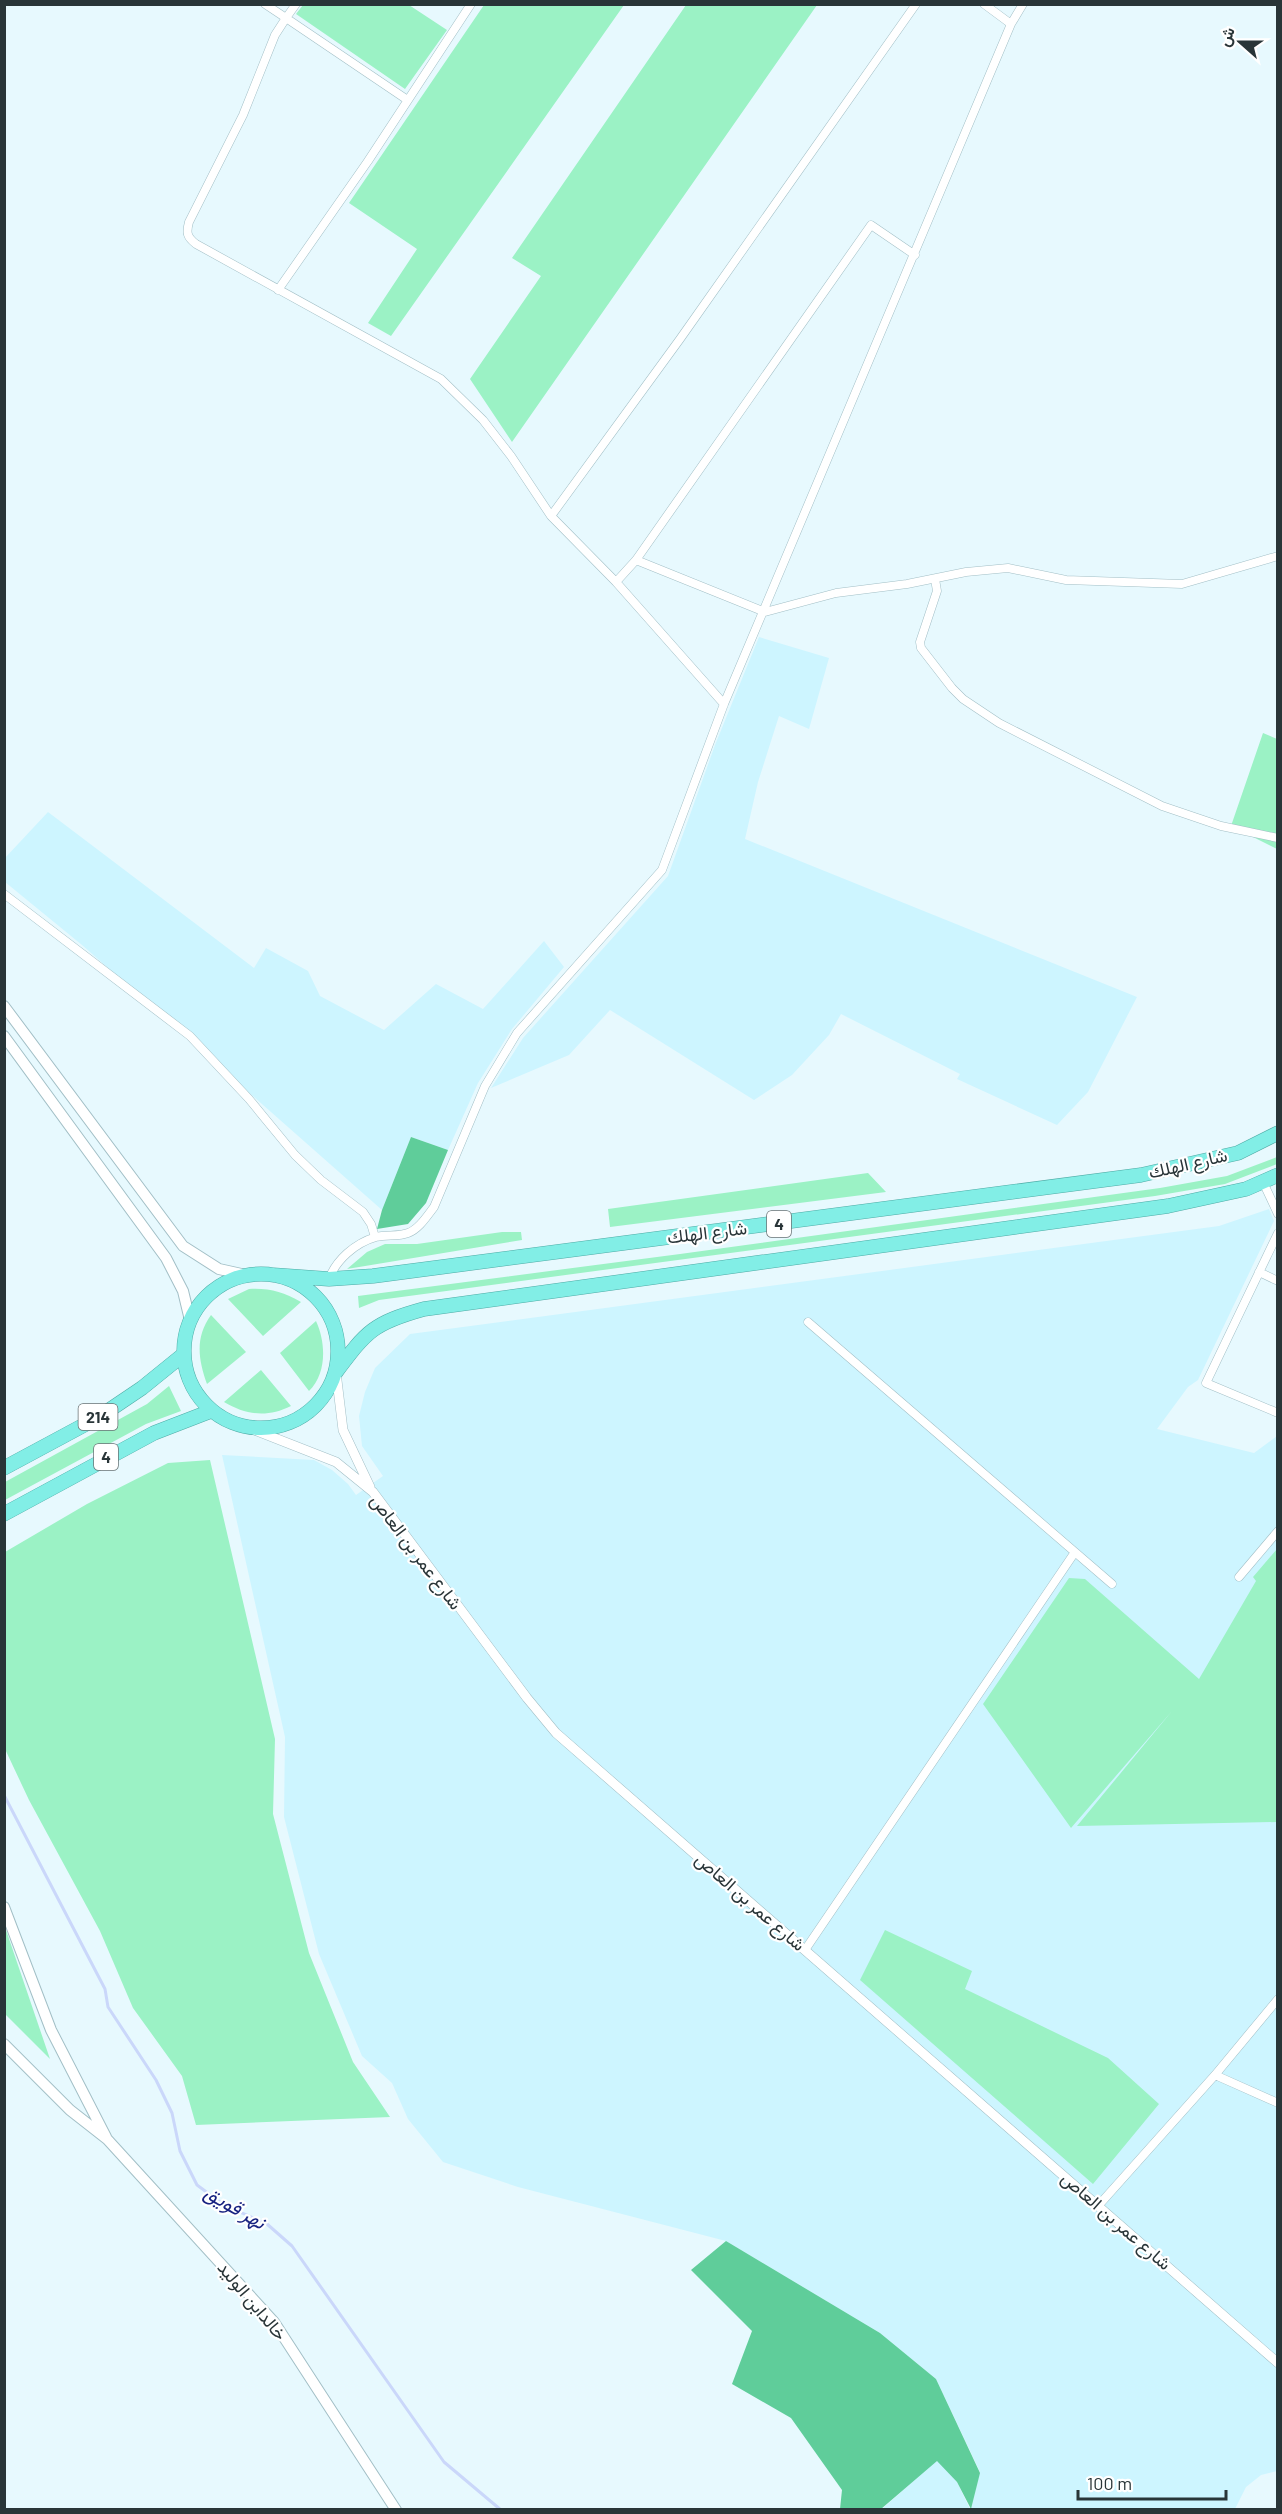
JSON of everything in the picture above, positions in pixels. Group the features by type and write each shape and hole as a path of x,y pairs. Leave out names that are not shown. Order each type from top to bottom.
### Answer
{"highway":[{"name":"شارع الهلك","path":"273,1275 329,1279 373,1276 1141,1175 1238,1153 1278,1133"},
{"name":"شارع الهلك","path":"336,1372 373,1328 391,1318 424,1309 1168,1206 1246,1189 1278,1175"},
{"path":"246,1275 273,1275 298,1283 318,1299 332,1321 338,1346 336,1372 326,1393 312,1410 293,1422 271,1428 249,1428 228,1422 203,1403 189,1380 184,1341 190,1320 213,1291 228,1281 246,1275"},
{"name":"214","path":"4,1468 99,1417 142,1388 184,1354"},
{"name":"4","path":"4,1514 154,1433 211,1411"}],"main road":[{"path":"4,1006 183,1246 219,1269 246,1275"},
{"path":"4,1036 166,1258 183,1291 190,1320"},
{"path":"4,1907 51,2030 107,2139"},
{"path":"4,2044 70,2110 107,2139"},
{"name":"خالدابن الوليد","path":"107,2139 274,2322 396,2510"}],"street":[{"path":"265,4 406,99"},
{"path":"296,4 275,35 243,116 186,232 196,244 441,379 483,420 552,516 616,582 724,704"},
{"path":"278,290 368,161 406,99 471,4"},
{"path":"552,516 916,4"},
{"path":"984,4 1011,24"},
{"path":"329,1279 335,1263 357,1246 375,1237 409,1233 424,1221 434,1207 485,1086 517,1033 662,870 724,704 765,612 1011,24 1023,4"},
{"path":"616,582 636,560 871,225 915,255"},
{"path":"636,560 765,612 836,593 935,579 966,572 1008,568 1066,580 1182,584 1278,556"},
{"path":"935,579 937,591 920,642 921,648 963,699 999,723 1161,806 1221,826 1278,838"},
{"path":"4,894 190,1036 249,1099 295,1155 321,1180 363,1212 371,1224 375,1237"},
{"path":"1263,1182 1278,1214"},
{"path":"1278,1233 1206,1383 1278,1413"},
{"path":"1259,1272 1278,1281"},
{"path":"808,1322 1112,1584"},
{"path":"336,1372 343,1430 373,1492"},
{"name":"شارع عمر بن العاص","path":"249,1428 336,1462 373,1492 527,1698 556,1733 1278,2363"},
{"path":"1239,1577 1278,1531"},
{"path":"805,1950 1074,1552"},
{"path":"1098,2206 1215,2075 1278,1999"},
{"path":"1215,2075 1278,2103"}],"shaded area":[{"path":"759,637 829,658 809,729 779,716 758,782 745,839 1137,997 1088,1092 1057,1125 957,1079 960,1074 841,1014 829,1035 792,1075 754,1100 610,1010 569,1055 491,1088 523,1038 668,876 715,745"},
{"path":"48,812 254,968 266,948 308,971 320,996 384,1030 436,984 483,1009 544,941 564,967 512,1029 478,1083 448,1150 411,1137 382,1210 82,945 5,882 4,859"},
{"path":"1269,1209 1274,1221 1198,1380 1188,1387 1157,1429 1254,1453 1277,1436 1277,2471 1261,2475 1246,2487 1235,2509 971,2509 980,2472 936,2379 880,2333 726,2241 518,2187 443,2162 408,2119 392,2083 362,2056 319,1954 284,1817 285,1737 222,1455 314,1460 332,1470 348,1484 356,1495 383,1476 362,1446 359,1416 365,1392 375,1368 410,1334 1219,1226"},
{"path":"937,2460 957,2482 970,2509 881,2510"}],"green space":[{"path":"303,5 409,5 447,30 405,89 296,14"},
{"path":"484,5 624,5 391,336 368,323 417,249 349,203"},
{"path":"686,5 817,5 512,442 470,379 541,276 512,258"},
{"path":"1263,733 1277,739 1277,849 1231,826"},
{"path":"411,1137 448,1150 426,1203 408,1224 377,1229 382,1210"},
{"path":"1277,1157 1277,1164 1225,1184 1155,1196 379,1300 359,1308 358,1296 1160,1188 1227,1176"},
{"path":"868,1173 886,1192 610,1227 608,1209"},
{"path":"502,1232 521,1232 522,1240 347,1269 367,1252 385,1244 417,1244"},
{"path":"249,1289 276,1291 301,1302 263,1336 228,1299"},
{"path":"211,1315 246,1352 207,1384 200,1357 200,1340"},
{"path":"316,1321 322,1339 322,1367 315,1384 309,1391 280,1353"},
{"path":"261,1370 291,1406 274,1412 257,1413 240,1410 224,1402"},
{"path":"169,1386 181,1411 146,1424 5,1500 5,1482 147,1404"},
{"path":"210,1460 275,1739 273,1814 309,1953 353,2062 390,2117 196,2125 182,2076 133,2008 100,1931 29,1800 5,1749 5,1552 87,1504 168,1463"},
{"path":"1277,1549 1277,1822 1077,1826 1172,1711 1071,1828 983,1704 1069,1578 1085,1579 1199,1679 1256,1581 1253,1577"},
{"path":"5,1927 50,2059 5,2014"},
{"path":"885,1930 972,1971 965,1989 1108,2058 1159,2104 1093,2184 860,1980"},
{"path":"726,2241 880,2333 936,2379 980,2473 971,2509 957,2482 937,2461 881,2509 840,2509 842,2490 791,2418 732,2384 752,2331 691,2270"}],"waterway":[{"name":"نهر قويق","path":"4,1795 105,1989 108,2007 156,2080 172,2113 180,2151 197,2185 224,2205 267,2224 292,2246 444,2462 501,2510"},
{"name":"نهر قويق","path":"672,2510 711,2510"}]}
